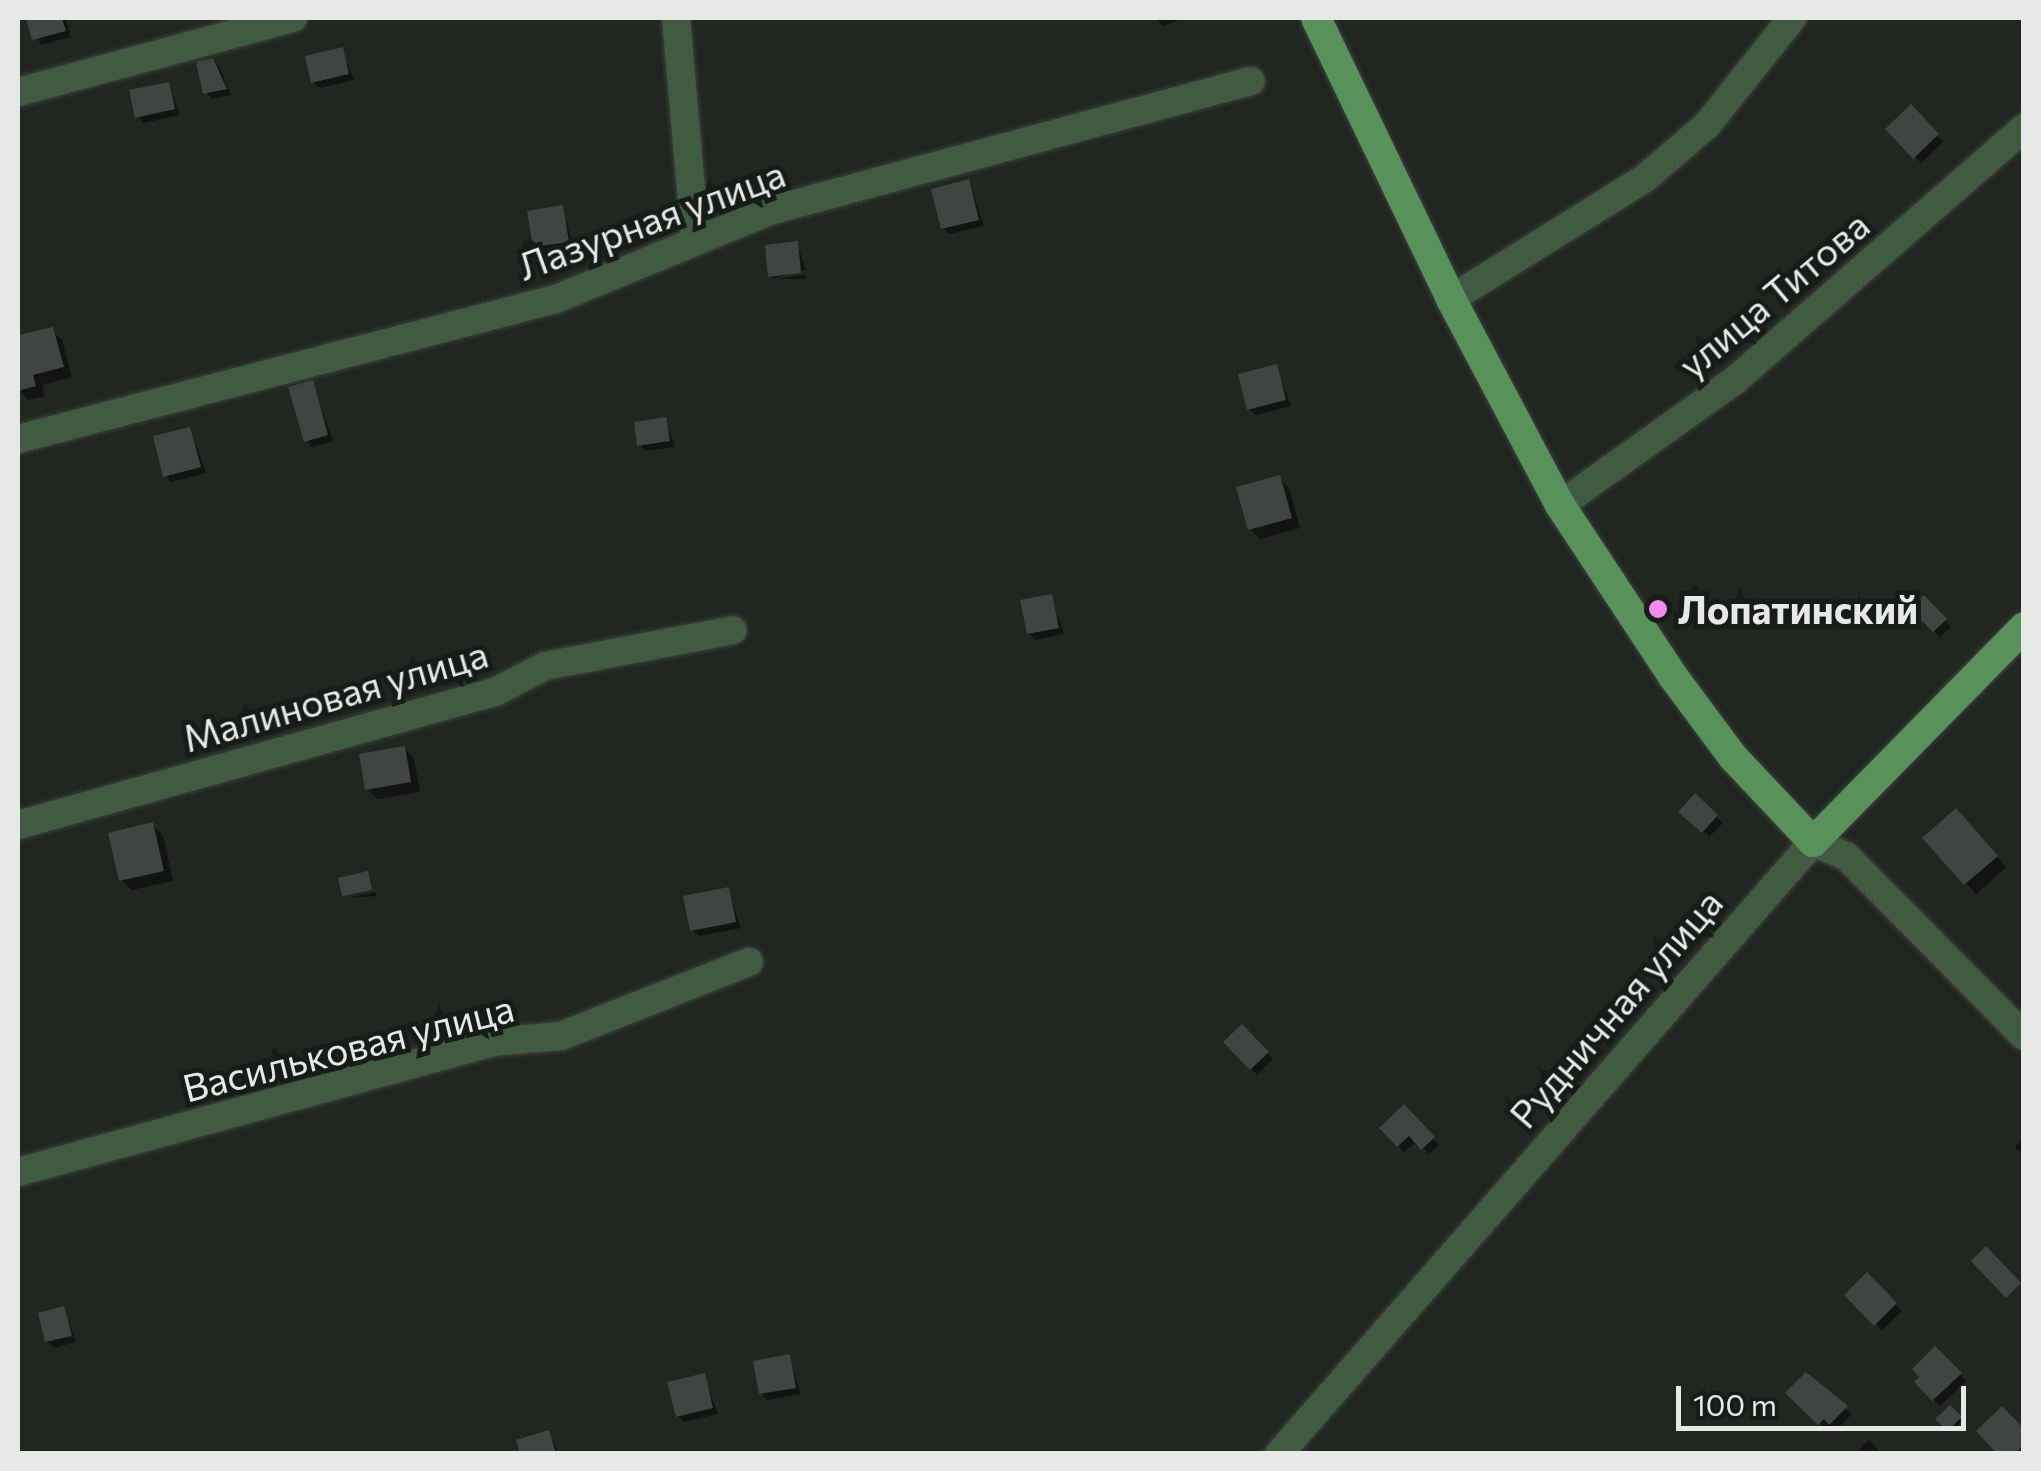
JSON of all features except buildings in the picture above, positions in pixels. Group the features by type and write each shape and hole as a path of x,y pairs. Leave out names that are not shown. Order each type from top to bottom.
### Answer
{"main road":[{"path":"1316,18 1450,299 1560,505 1672,675 1733,757 1813,842"},
{"name":"Рудничная улица","path":"1813,842 2024,626"}],"street":[{"path":"18,92 293,18"},
{"path":"676,18 695,237"},
{"path":"1450,299 1644,179 1707,125 1792,18"},
{"name":"Лазурная улица","path":"18,439 556,299 695,237 1251,81"},
{"name":"улица Титова","path":"1560,505 1734,381 2024,128"},
{"name":"Малиновая улица","path":"18,825 495,692 545,666 733,630"},
{"path":"1813,842 1846,856 2024,1036"},
{"name":"Рудничная улица","path":"1278,1454 1813,842"},
{"name":"Васильковая улица","path":"18,1172 492,1042 561,1036 749,962"}],"place":[{"name":"Лопатинский","path":"1658,609"}]}
